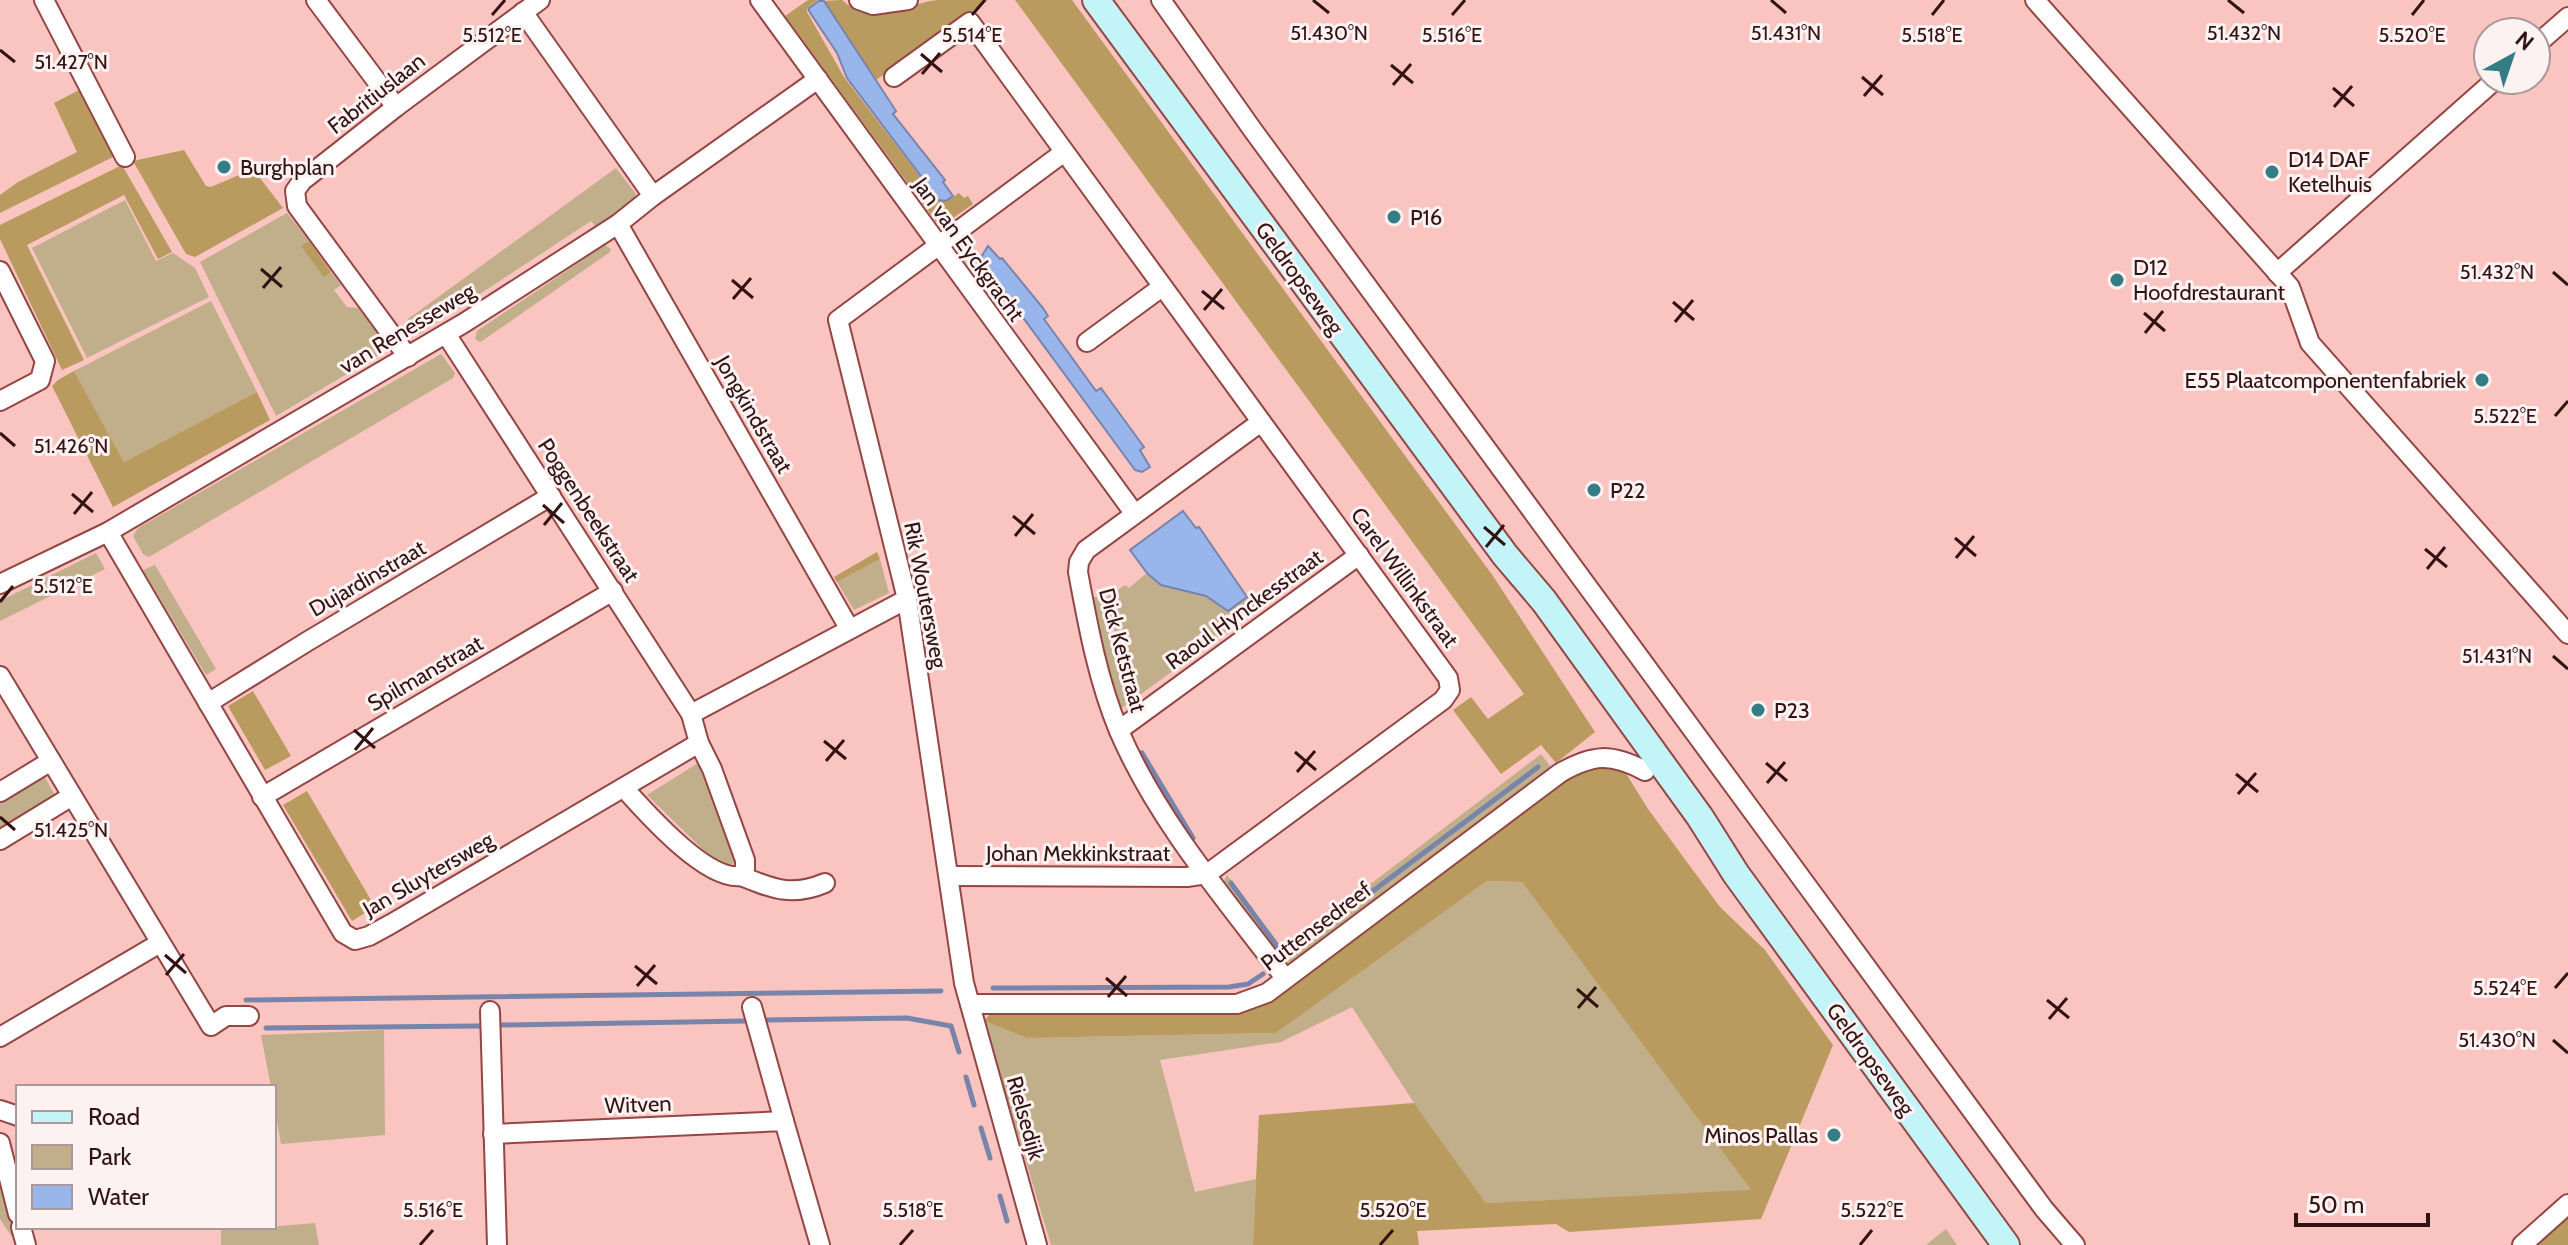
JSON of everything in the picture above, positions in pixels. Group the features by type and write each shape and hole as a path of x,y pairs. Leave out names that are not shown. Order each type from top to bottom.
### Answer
{"main road":[{"name":"Geldropseweg","path":"1096,0 1505,555 1544,601 1700,817 1906,1121 2006,1245"},
{"name":"Geldropseweg","path":"1505,555 1533,608 1645,771 1688,824 1736,874"}],"street":[{"path":"44,0 125,157"},
{"path":"316,0 396,107"},
{"name":"Fabritiuslaan","path":"408,357 297,206 295,191 302,181 396,107 540,0"},
{"path":"859,0 873,5 908,0"},
{"path":"1161,0 1252,129 2044,1209 2075,1245"},
{"path":"2035,0 2290,287 2310,343 2568,634"},
{"name":"Jan van Eyckgracht","path":"771,4 818,79 937,246 1134,513"},
{"path":"523,12 653,196"},
{"path":"2552,31 2568,17"},
{"name":"Carel Willinkstraat","path":"894,77 970,22 1448,678 1450,690 1443,700 1207,874"},
{"name":"van Renesseweg","path":"0,584 108,532 446,334 618,224 818,79"},
{"path":"2277,273 2477,96"},
{"path":"937,246 1063,153"},
{"name":"Jongkindstraat","path":"618,224 849,628"},
{"name":"Rik Woutersweg","path":"937,246 838,320 907,599 964,983 970,1004"},
{"path":"0,271 45,361 43,375 35,384 0,401"},
{"path":"1087,342 1162,287"},
{"name":"Poggenbeekstraat","path":"446,334 691,714"},
{"name":"Dick Ketstraat","path":"1261,422 1086,550 1079,562 1078,572 1092,644 1119,730 1163,812 1285,978"},
{"name":"Dujardinstraat","path":"208,703 551,496"},
{"name":"Jan Sluytersweg","path":"108,532 343,933 355,940 380,930 699,743"},
{"name":"Raoul Hynckesstraat","path":"1119,730 1359,555"},
{"name":"Spilmanstraat","path":"262,797 613,591"},
{"path":"741,876 745,860 712,769 699,743 691,714 907,599"},
{"path":"0,676 211,1026 226,1016 249,1016"},
{"name":"Puttensedreef","path":"970,1004 1237,1004 1258,998 1560,773 1589,758 1599,757 1621,760 1645,771"},
{"path":"0,792 51,761"},
{"path":"624,788 643,810 707,868 725,876 741,876 772,889 798,892 825,883"},
{"path":"0,840 72,796"},
{"name":"Johan Mekkinkstraat","path":"949,876 1187,877 1207,874"},
{"path":"0,1037 160,943"},
{"name":"Rielsedijk","path":"970,1004 1037,1245"},
{"path":"752,1007 820,1245"},
{"path":"490,1011 497,1245"},
{"name":"Witven","path":"493,1134 784,1121"},
{"path":"0,1143 16,1206"},
{"path":"2522,1245 2568,1204"}],"green space":[{"path":"616,168 636,194 632,202 596,227 591,221 419,334 407,325 408,319"},
{"path":"125,200 156,261 173,253 195,268 209,297 87,358 32,248"},
{"path":"287,213 309,241 302,246 324,276 331,272 341,285 334,290 347,307 358,308 386,344 382,353 276,416 200,262"},
{"path":"605,245 611,249 610,252 485,339 480,342 475,339 477,331"},
{"path":"211,301 257,392 124,462 74,371"},
{"path":"441,354 455,373 453,378 149,557 143,554 133,536 138,528"},
{"path":"96,553 105,569 0,621 0,601"},
{"path":"880,559 889,593 854,610 837,582"},
{"path":"155,565 216,669 206,675 143,570"},
{"path":"1147,573 1180,589 1206,596 1228,611 1256,593 1264,604 1133,700 1106,598 1125,585 1129,588"},
{"path":"1101,596 1115,660 1129,703 1120,709 1106,669 1089,598"},
{"path":"1541,754 1551,767 1294,963 1282,962 1223,883 1227,875 1284,950"},
{"path":"698,763 735,861 725,871 647,795"},
{"path":"44,776 56,797 0,830 0,802"},
{"path":"1487,881 1522,882 1752,1191 1486,1203 1414,1103 1352,1007 1281,1042 1160,1060 1195,1192 1256,1179 1253,1245 1051,1245 984,1021 1027,1038 1276,1033"},
{"path":"384,1030 385,1135 281,1144 276,1115 276,1085 271,1085 261,1035"},
{"path":"0,1172 13,1227 12,1237 0,1219"},
{"path":"315,1223 319,1245 221,1245 221,1229 276,1229 276,1226"},
{"path":"1946,1229 1957,1245 1926,1245"}],"shaded area":[{"path":"808,0 818,0 808,7 807,12 844,77 938,200 946,202 959,193 964,198 968,196 973,204 940,227 785,16"},
{"path":"842,0 854,9 878,14 937,0 988,0 876,80 824,1"},
{"path":"1015,0 1072,0 1493,576 1595,732 1556,763 1541,745 1501,774 1453,710 1471,697 1488,719 1524,694"},
{"path":"81,89 115,156 0,213 0,195 18,182 77,152 54,103"},
{"path":"184,150 206,186 211,187 253,169 283,208 195,257 186,254 133,161"},
{"path":"122,165 172,252 158,259 124,195 27,245 84,360 62,370 0,239 0,225"},
{"path":"309,241 331,272 324,277 301,246"},
{"path":"74,371 124,462 257,392 270,420 113,507 52,386"},
{"path":"877,552 880,559 837,582 834,577"},
{"path":"253,691 291,756 265,770 228,706"},
{"path":"1588,767 1622,767 1648,809 1720,907 1765,950 1833,1045 1761,1219 1569,1232 1556,1224 1417,1231 1419,1245 1253,1245 1259,1115 1414,1103 1486,1203 1751,1190 1522,882 1487,881 1276,1033 1027,1038 984,1021 992,1012 1240,1012 1264,1005 1574,771"},
{"path":"307,791 375,907 352,921 283,805"},
{"path":"2568,1217 2568,1245 2537,1245"}],"water":[{"path":"819,1 824,1 896,111 893,114 945,180 943,182 953,196 946,201 939,200 847,78 837,53 809,11"},
{"path":"988,246 1002,258 1043,308 1048,316 1044,319 1096,391 1101,388 1144,447 1140,450 1150,467 1142,472 1135,470 980,259"},
{"path":"1183,511 1196,528 1199,527 1247,597 1228,611 1206,596 1161,585 1147,573 1130,550"}],"waterway":[{"path":"1142,753 1193,838"},
{"path":"1231,883 1285,957 1538,767"},
{"path":"993,988 1229,987 1248,984 1263,974"},
{"path":"246,1000 941,991"},
{"path":"767,1020 907,1018 951,1026 959,1052"},
{"path":"502,1025 746,1021"},
{"path":"266,1028 479,1026"},
{"path":"966,1077 974,1105"},
{"path":"981,1128 990,1158"},
{"path":"1000,1196 1007,1221"}],"place":[{"name":"Burghplan","path":"224,167"},
{"name":"D14 DAF Ketelhuis","path":"2272,172"},
{"name":"P16","path":"1394,217"},
{"name":"D12 Hoofdrestaurant","path":"2117,280"},
{"name":"E55 Plaatcomponentenfabriek","path":"2482,380"},
{"name":"P22","path":"1594,490"},
{"name":"P23","path":"1758,710"},
{"name":"Minos Pallas","path":"1834,1135"}]}
